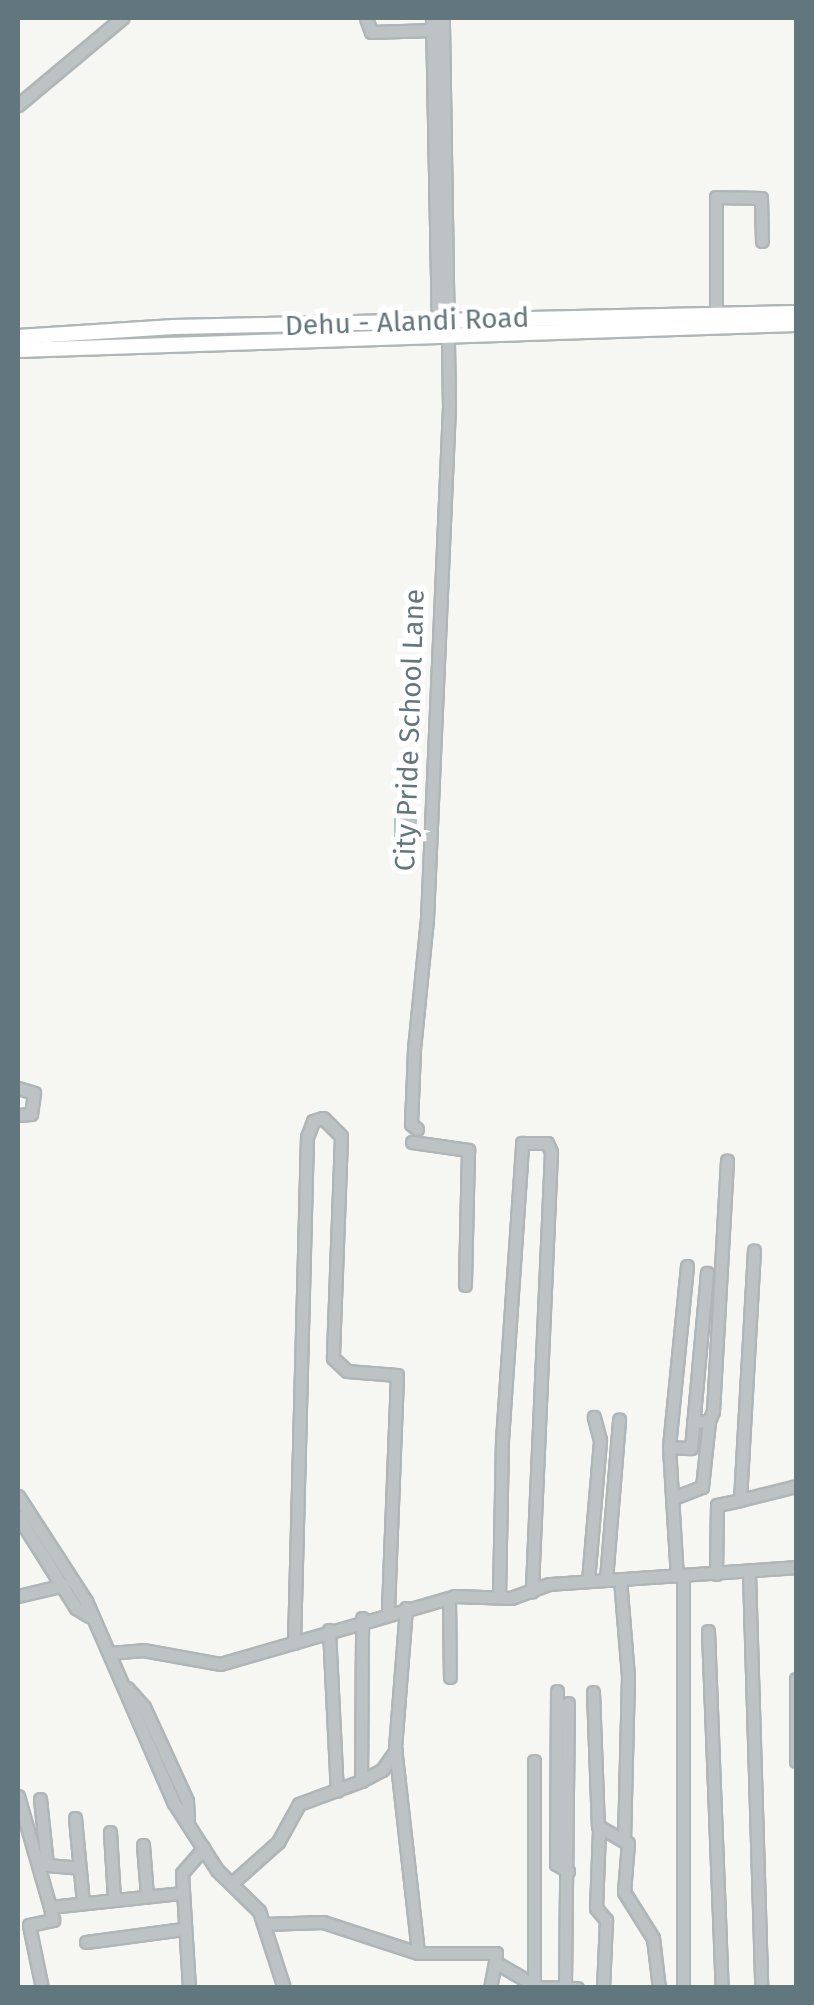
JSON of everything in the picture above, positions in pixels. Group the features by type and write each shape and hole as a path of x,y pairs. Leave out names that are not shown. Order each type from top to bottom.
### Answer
{"main road":[{"name":"Dehu - Alandi Road","path":"18,350 796,313"},
{"name":"Dehu - Alandi Road","path":"18,338 443,327 796,324"}],"street":[{"path":"18,105 122,18"},
{"path":"366,18 371,32 432,24 443,327"},
{"path":"442,18 443,327"},
{"path":"716,314 716,197 761,198 762,242"},
{"name":"City Pride School Lane","path":"414,1128 427,919 443,327"},
{"path":"18,1088 34,1092 32,1114 18,1115"},
{"path":"294,1642 307,1137 313,1121 322,1118 341,1136 333,1358 347,1372 397,1375 388,1614"},
{"path":"412,1142 468,1150 465,1286"},
{"path":"499,1596 502,1440 522,1143 547,1144 551,1152 532,1592"},
{"path":"673,1498 702,1487 727,1160"},
{"path":"740,1500 754,1250"},
{"path":"683,1988 683,1662 669,1447 687,1266"},
{"path":"669,1447 691,1448 707,1273"},
{"path":"588,1580 600,1440 594,1417"},
{"path":"606,1579 619,1420"},
{"path":"693,1422 710,1421"},
{"path":"716,1574 717,1505 796,1486"},
{"path":"18,1496 63,1557 127,1688 174,1804 265,1924 284,1988"},
{"path":"18,1516 89,1616"},
{"path":"110,1653 143,1650 212,1664 294,1642 362,1618 449,1598 532,1592 588,1580 749,1574 796,1568"},
{"path":"749,1574 760,1988"},
{"path":"620,1579 628,1677 624,1892 653,1938 659,1988"},
{"path":"18,1596 64,1585"},
{"path":"449,1598 450,1677"},
{"path":"406,1608 396,1750 418,1953"},
{"path":"361,1781 362,1618"},
{"path":"329,1630 337,1790"},
{"path":"708,1631 722,1988"},
{"path":"683,1662 707,1662"},
{"path":"796,1679 796,1761"},
{"path":"558,1691 556,1864 568,1870"},
{"path":"593,1692 600,1830 596,1908 606,1920 604,1988"},
{"path":"495,1962 529,1986 571,1986 568,1703"},
{"path":"232,1883 278,1842 299,1804 382,1770 396,1750"},
{"path":"529,1986 534,1761"},
{"path":"18,1796 53,1920 29,1925 42,1988"},
{"path":"40,1799 46,1865 79,1868"},
{"path":"75,1818 83,1903"},
{"path":"600,1830 624,1837"},
{"path":"110,1832 114,1900"},
{"path":"143,1845 147,1896"},
{"path":"189,1988 182,1873 204,1848"},
{"path":"50,1907 182,1893"},
{"path":"265,1924 323,1922 418,1953 496,1953 490,1988"},
{"path":"86,1942 183,1930"}],"shaded area":[{"path":"394,807 417,807 417,855 394,855"}]}
